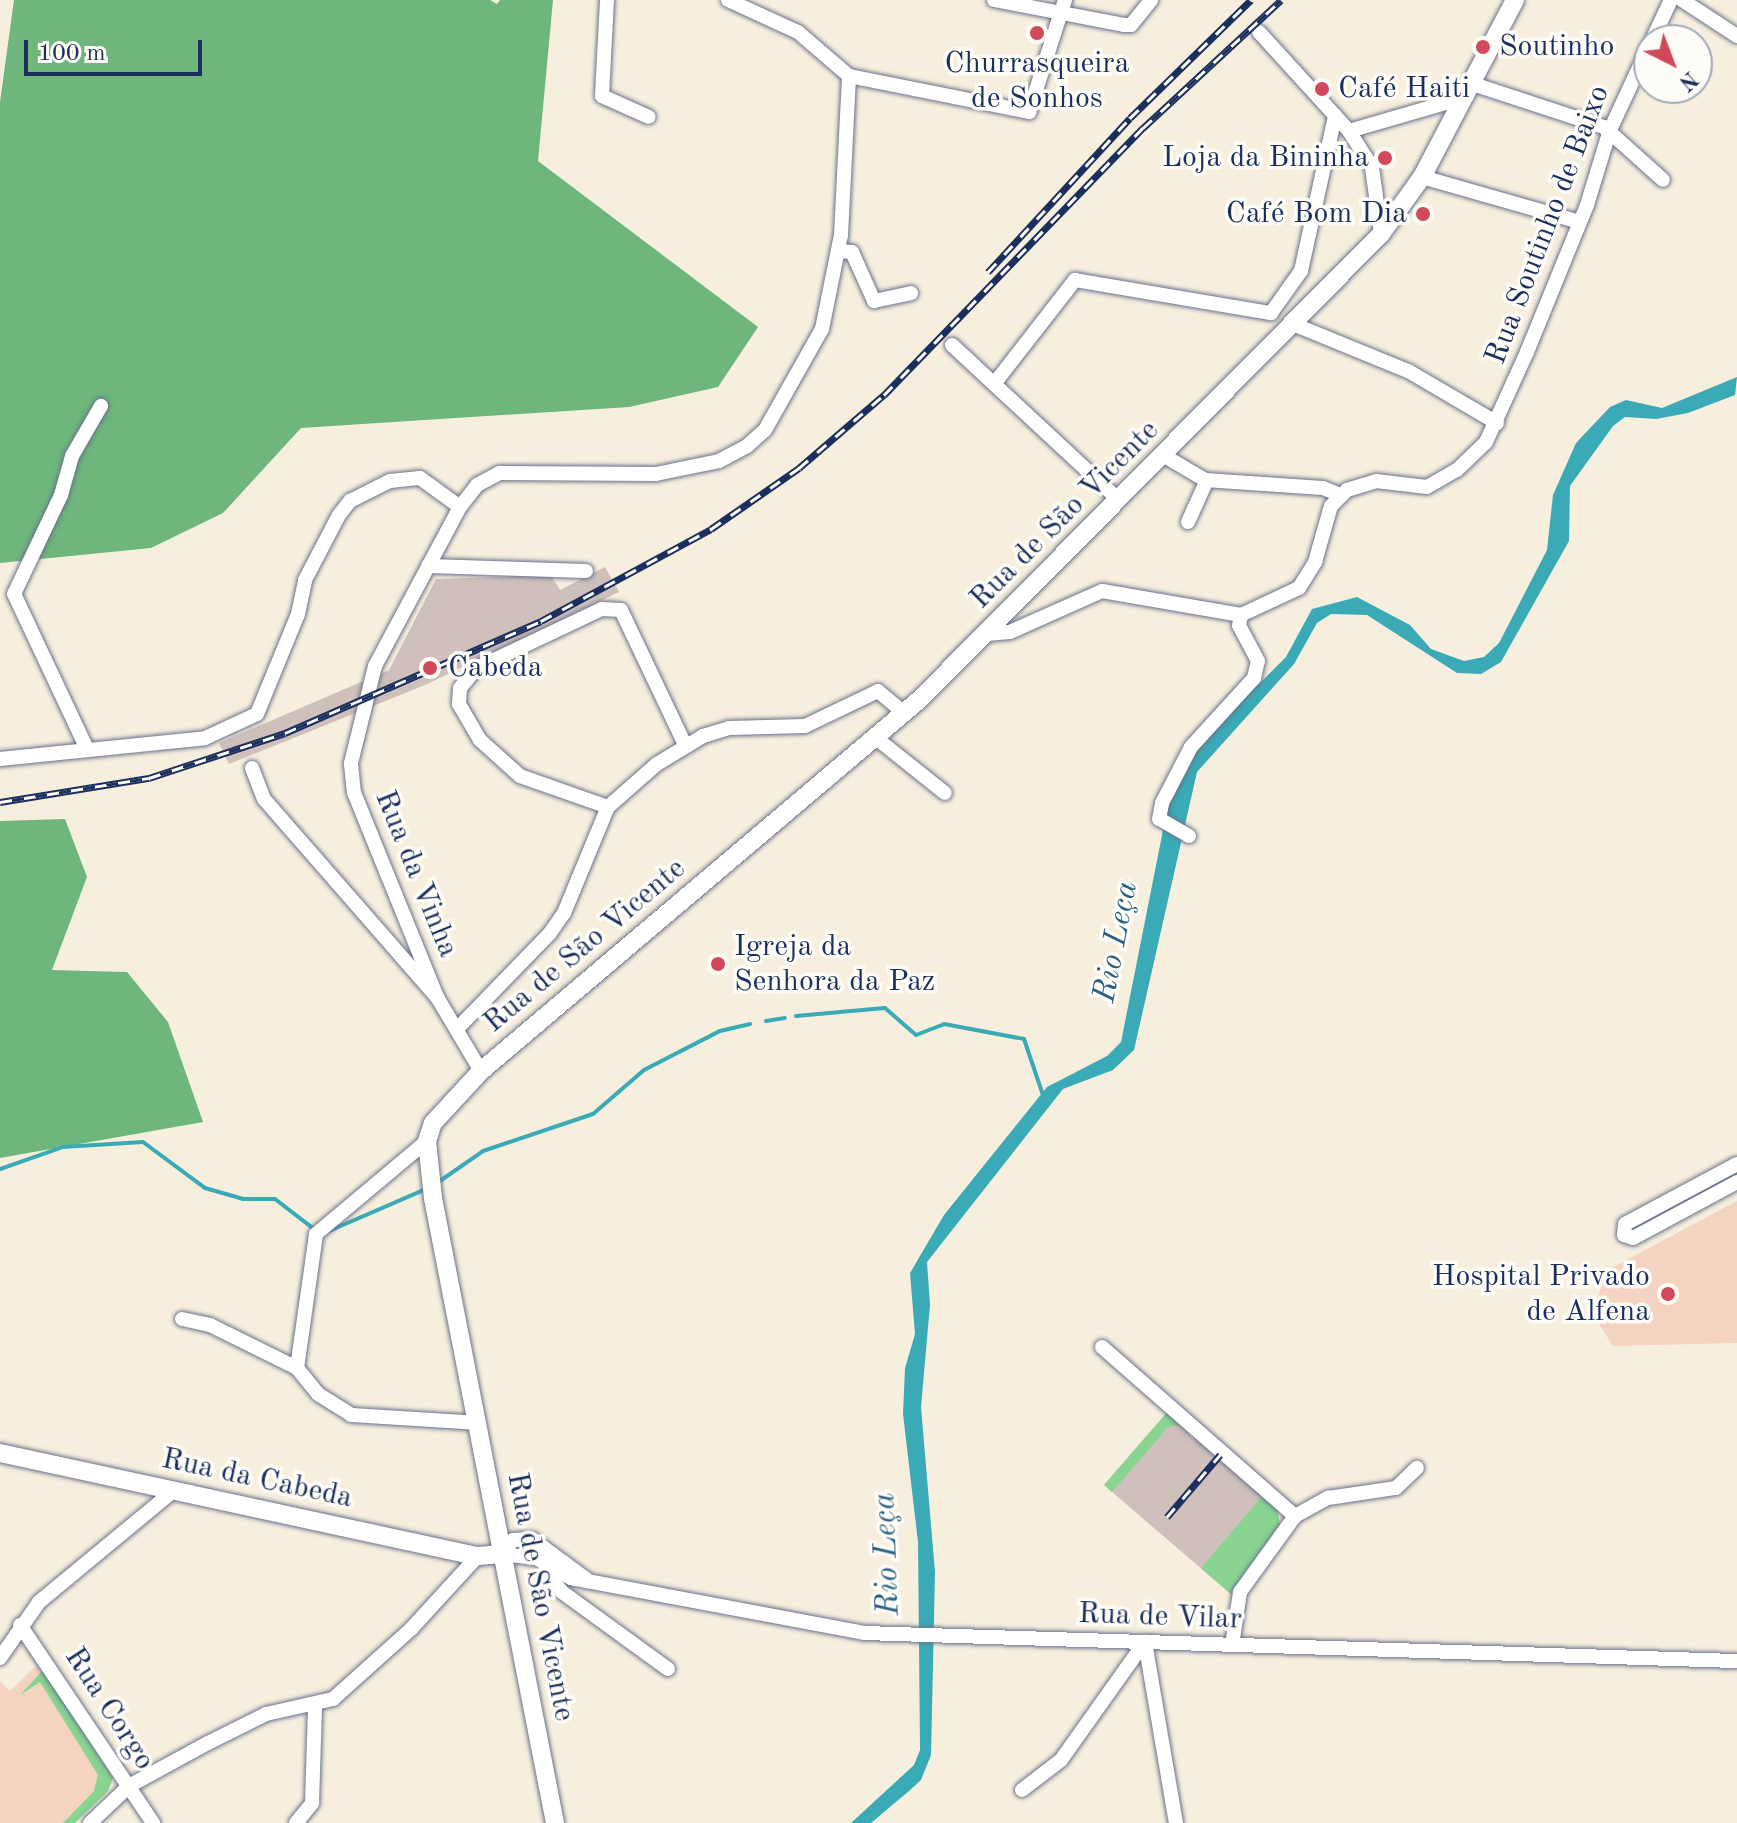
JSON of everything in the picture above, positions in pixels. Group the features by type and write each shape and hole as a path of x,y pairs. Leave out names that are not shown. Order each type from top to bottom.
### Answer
{"main road":[{"name":"Rua de São Vicente","path":"555,1823 432,1189 427,1141 443,1106 904,713 987,634 1381,234 1422,177 1515,0"},
{"name":"Rua da Cabeda","path":"0,1453 478,1556 502,1554"}],"street":[{"path":"607,0 602,96 649,117"},
{"path":"728,0 798,32 849,76 1029,112 1064,8"},
{"path":"994,0 1064,8 1131,25 1151,0"},
{"path":"1660,24 1671,0"},
{"path":"1682,0 1737,36"},
{"path":"1259,32 1349,131 1372,167 1381,234"},
{"name":"Rua da Vinha","path":"437,997 354,793 351,763 375,666 460,507 477,485 500,473 656,474 719,461 747,446 765,430 822,329 840,251 849,76"},
{"name":"Rua Soutinho de Baixo","path":"1340,495 1376,481 1412,488 1441,482 1476,454 1497,423 1580,222 1610,130 1633,80"},
{"path":"1349,131 1469,91 1610,130 1663,180"},
{"path":"1271,313 1301,271 1335,116"},
{"path":"1422,177 1580,222"},
{"path":"840,251 852,252 874,301 911,293"},
{"path":"994,384 1075,280 1271,313 1290,326 1410,372 1497,423"},
{"path":"952,345 1119,500"},
{"path":"87,749 14,594 61,495 72,456 101,406"},
{"path":"987,634 1010,632 1102,591 1241,615 1299,588 1308,577 1325,521 1340,495 1323,488 1207,480 1163,455"},
{"path":"0,759 205,738 242,723 263,704 298,614 305,580 350,501 404,476 432,484 460,507"},
{"path":"1188,522 1207,480"},
{"path":"428,566 586,571"},
{"path":"608,807 520,776 480,740 459,704 460,688 477,668 602,609 621,610 685,745"},
{"path":"1189,836 1159,819 1191,747 1254,678 1258,661 1239,626 1241,615"},
{"path":"457,1029 564,913 608,807 628,785 685,745 729,728 805,726 878,691 904,713"},
{"path":"876,738 945,793"},
{"path":"252,768 264,799 437,997 481,1071"},
{"path":"297,1368 316,1234 427,1141"},
{"path":"1737,1164 1625,1224 1623,1231 1633,1238 1737,1182"},
{"path":"1704,1200 1707,1186 1737,1170"},
{"path":"182,1319 210,1325 297,1368 318,1394 351,1415 477,1423"},
{"path":"1102,1347 1295,1516"},
{"path":"1232,1645 1240,1592 1295,1516 1328,1498 1396,1488 1417,1468"},
{"path":"0,1658 20,1625 39,1602 173,1491"},
{"name":"Rua de Vilar","path":"586,1579 532,1539 513,1540 502,1554 547,1564 571,1578 806,1624 913,1636 1737,1661"},
{"path":"90,1823 129,1786 266,1714 301,1704 315,1706 333,1699 379,1659 478,1556"},
{"path":"547,1564 546,1572 562,1592 668,1669"},
{"name":"Rua Corgo","path":"20,1625 153,1823"},
{"path":"1022,1790 1061,1760 1145,1642"},
{"path":"1145,1642 1176,1823"},
{"path":"296,1823 312,1803 315,1706"}],"shaded area":[{"path":"605,567 619,592 425,685 229,764 219,743 389,670 436,579 551,575 560,590"},
{"name":"Hospital Privado de Alfena","path":"1737,1201 1737,1343 1613,1346 1594,1316 1604,1272"},
{"path":"1169,1410 1193,1439 1199,1437 1277,1504 1233,1596 1104,1485"},
{"path":"40,1662 112,1783 75,1823 0,1823 0,1681 10,1691"}],"green space":[{"path":"14,0 490,0 497,4 500,0 553,0 538,161 758,327 718,387 629,407 301,428 223,513 151,548 0,563 0,102"},
{"path":"65,819 87,877 52,970 127,972 168,1022 203,1122 0,1158 0,821"},
{"path":"1169,1410 1180,1419 1178,1425 1168,1427 1112,1492 1104,1485"},
{"path":"1265,1493 1277,1504 1280,1526 1233,1596 1201,1568"},
{"path":"44,1669 113,1778 108,1791 75,1823 63,1823 94,1791 98,1775 40,1682 20,1695"}],"water":[{"path":"1737,377 1735,395 1688,413 1656,419 1625,417 1613,426 1570,486 1569,541 1501,662 1481,674 1457,673 1367,615 1331,614 1317,623 1294,664 1197,772 1134,1050 1113,1070 1063,1089 927,1262 930,1305 921,1407 935,1572 931,1755 921,1780 909,1791 871,1823 851,1823 914,1765 920,1750 918,1542 903,1414 905,1368 915,1334 910,1273 944,1215 1047,1087 1107,1056 1121,1042 1168,805 1196,747 1286,657 1312,609 1357,597 1410,625 1431,649 1464,661 1484,657 1499,643 1547,550 1553,495 1576,443 1610,407 1626,400 1662,408"}],"waterway":[{"path":"796,1016 885,1008 916,1035 944,1024 1024,1039 1043,1095"},
{"path":"766,1021 785,1018"},
{"path":"437,1183 483,1151 593,1114 644,1070 720,1031 750,1024"},
{"path":"0,1169 63,1147 143,1142 205,1188 243,1199 275,1199 314,1229"},
{"path":"329,1231 426,1189"}],"railway":[{"path":"988,272 1130,118 1251,0"},
{"path":"0,802 149,778 285,733 541,621 711,529 799,468 884,395 1143,128 1281,0"},
{"path":"1167,1517 1220,1455"}],"place":[{"name":"Churrasqueira de Sonhos","path":"1037,33"},
{"name":"Soutinho","path":"1483,47"},
{"name":"Café Haiti","path":"1322,89"},
{"name":"Loja da Bininha","path":"1385,158"},
{"name":"Café Bom Dia","path":"1423,214"},
{"name":"Cabeda","path":"430,668"},
{"name":"Igreja da Senhora da Paz","path":"718,964"},
{"name":"Hospital Privado de Alfena","path":"1668,1294"}],"water label":[{"name":"Rio Leça","path":"1117,942"},
{"name":"Rio Leça","path":"888,1554"}]}
